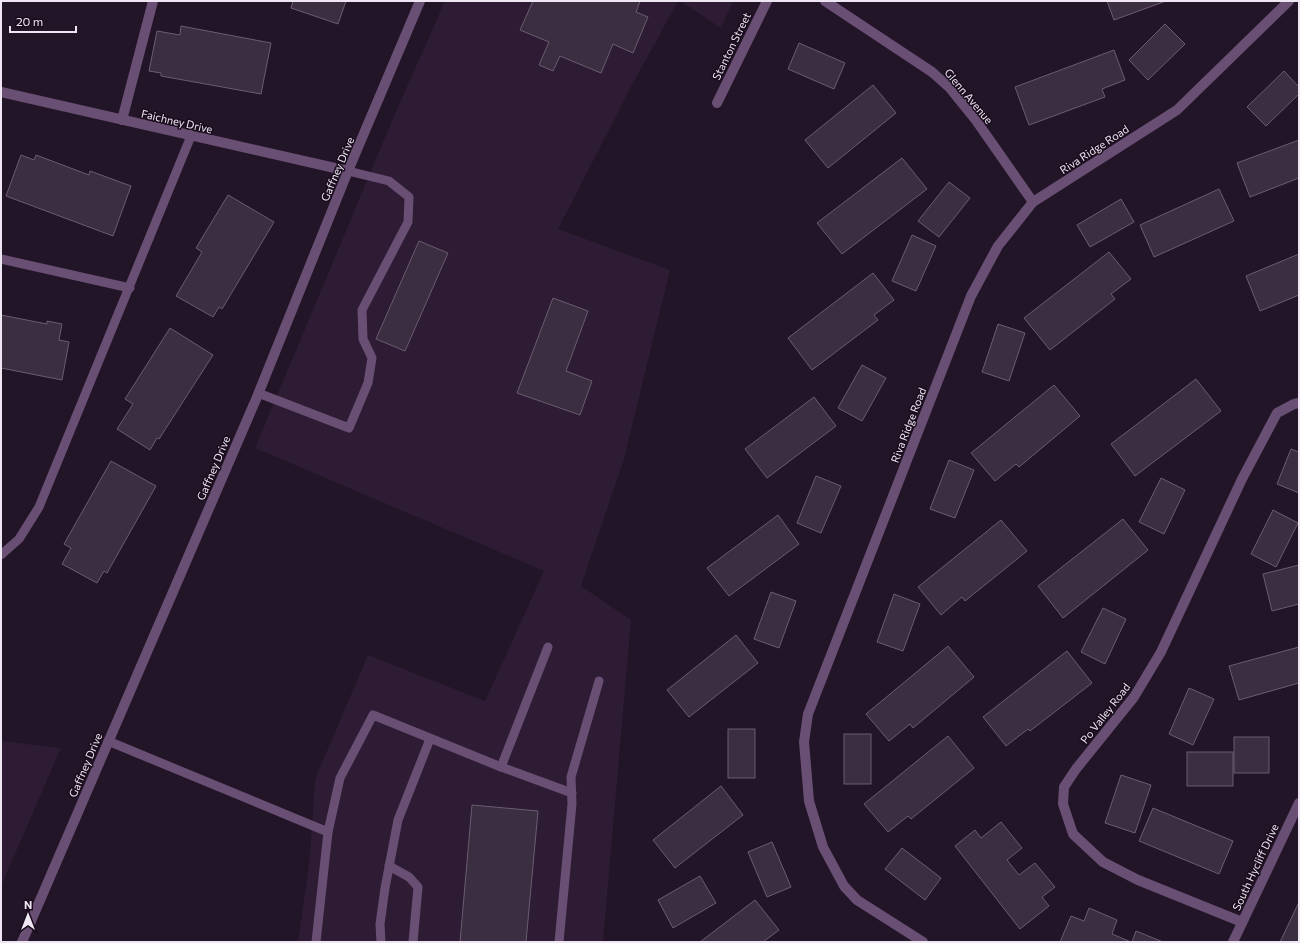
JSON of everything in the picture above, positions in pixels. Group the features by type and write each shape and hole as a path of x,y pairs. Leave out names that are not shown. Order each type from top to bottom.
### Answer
{"street":[{"path":"122,120 152,1"},
{"name":"Gaffney Drive","path":"22,942 258,393 348,171 420,1"},
{"name":"Stanton Street","path":"716,103 767,1"},
{"name":"Glenn Avenue","path":"825,1 932,72 941,80 975,119 1033,202"},
{"name":"Riva Ridge Road","path":"923,942 857,900 844,886 823,847 809,801 804,742 808,714 971,296 998,246 1033,202 1177,110 1289,1"},
{"name":"Faichney Drive","path":"1,92 348,171"},
{"name":"Po Valley Road","path":"1242,922 1138,880 1103,862 1072,834 1063,804 1064,787 1076,769 1134,697 1157,658 1242,479 1277,413 1299,403"},
{"name":"South Hycliff Drive","path":"1233,942 1299,803"}],"lane":[{"path":"1,555 19,539 39,507 191,136"},
{"path":"258,393 349,428 368,383 372,358 363,338 362,310 408,222 409,197 389,181 348,171"},
{"path":"1,259 130,288"},
{"path":"501,767 548,647"},
{"path":"559,942 572,804 571,777 599,681"},
{"path":"316,942 328,832 340,778 373,716 501,767 572,793"},
{"path":"381,942 380,924 398,820 430,739"},
{"path":"108,741 328,832"},
{"path":"389,866 409,877 418,887 413,942"}],"shaded area":[{"path":"445,1 678,1 631,87 558,229 670,270 624,459 581,586 631,620 603,942 298,942 310,856 315,779 368,655 485,701 544,571 255,448 397,109"},
{"path":"680,1 733,1 721,28"},
{"path":"1,741 61,748 1,886"}],"building":[{"path":"293,1 346,1 338,24 291,8"},
{"path":"533,1 640,1 636,12 648,17 633,53 613,44 601,73 560,56 553,71 539,65 549,42 520,30"},
{"path":"1107,1 1166,1 1114,20"},
{"path":"1165,24 1185,44 1148,80 1129,60"},
{"path":"181,26 271,43 261,94 161,76 161,73 149,71 157,31 180,35"},
{"path":"799,43 845,63 834,89 788,69"},
{"path":"1114,50 1125,80 1102,89 1105,97 1029,125 1015,87"},
{"path":"1284,71 1299,87 1299,94 1266,126 1247,107"},
{"path":"873,85 896,113 828,168 805,140"},
{"path":"1299,140 1299,178 1250,197 1237,163"},
{"path":"21,155 34,160 36,155 89,175 90,171 131,186 113,236 6,196"},
{"path":"902,158 927,189 842,254 817,223"},
{"path":"949,182 970,198 939,237 918,221"},
{"path":"1219,189 1234,221 1154,257 1140,225"},
{"path":"228,195 274,222 222,309 219,307 213,317 176,296 202,252 196,248"},
{"path":"1121,199 1134,222 1090,247 1077,225"},
{"path":"912,235 936,246 916,291 892,281"},
{"path":"419,241 448,253 405,351 376,339"},
{"path":"1109,252 1131,279 1111,294 1115,299 1050,350 1024,318"},
{"path":"1299,254 1299,295 1260,311 1246,276"},
{"path":"873,273 894,300 874,315 878,320 812,370 788,338"},
{"path":"553,298 588,311 566,371 592,381 580,415 517,393"},
{"path":"1,315 47,324 47,321 62,324 59,340 69,342 62,380 1,368"},
{"path":"998,324 1025,333 1009,381 982,372"},
{"path":"170,328 213,355 159,439 157,438 150,450 117,429 133,404 125,399"},
{"path":"862,365 886,378 862,421 838,408"},
{"path":"1196,379 1221,411 1135,476 1111,444"},
{"path":"1054,385 1080,416 1019,467 1016,464 995,481 971,453"},
{"path":"814,397 836,426 767,478 745,449"},
{"path":"1291,449 1299,452 1299,493 1277,484"},
{"path":"949,460 974,470 955,518 930,509"},
{"path":"111,461 156,486 107,573 104,571 97,583 62,564 71,548 64,544"},
{"path":"816,476 841,486 821,533 797,523"},
{"path":"1161,478 1185,490 1164,534 1139,522"},
{"path":"1273,510 1298,523 1276,567 1251,554"},
{"path":"778,515 799,544 729,596 707,568"},
{"path":"1123,519 1148,550 1063,618 1038,586"},
{"path":"1001,520 1027,551 965,601 962,597 941,615 918,587"},
{"path":"1299,565 1299,604 1272,611 1263,574"},
{"path":"771,592 796,601 779,648 754,639"},
{"path":"894,594 920,604 903,651 877,642"},
{"path":"1103,608 1126,619 1105,664 1081,652"},
{"path":"736,635 758,663 689,717 667,690"},
{"path":"948,646 974,677 913,728 910,724 889,741 866,714"},
{"path":"1299,647 1299,683 1239,700 1229,666"},
{"path":"1067,651 1092,683 1030,731 1028,729 1006,746 983,717"},
{"path":"1189,688 1214,699 1193,745 1169,734"},
{"path":"728,729 755,729 755,778 728,778"},
{"path":"844,734 871,734 871,784 844,784"},
{"path":"948,736 974,768 911,819 908,816 888,832 864,804"},
{"path":"1234,737 1269,737 1269,773 1234,773"},
{"path":"1187,752 1233,752 1233,786 1187,786"},
{"path":"1121,775 1151,785 1135,833 1105,823"},
{"path":"721,786 743,815 675,868 653,840"},
{"path":"472,805 538,811 526,942 460,942"},
{"path":"1153,808 1233,841 1219,874 1139,841"},
{"path":"1001,822 1022,848 1007,860 1019,875 1035,863 1055,887 1042,897 1049,906 1020,929 955,846 975,830 981,838"},
{"path":"772,842 791,887 767,897 748,852"},
{"path":"902,848 941,878 925,900 885,869"},
{"path":"700,876 716,903 673,928 658,900"},
{"path":"755,900 779,930 763,942 700,942"},
{"path":"1299,902 1299,942 1280,942"},
{"path":"1089,908 1117,920 1112,934 1131,942 1060,942 1071,916 1084,921"},
{"path":"1136,931 1163,942 1132,942"}]}
